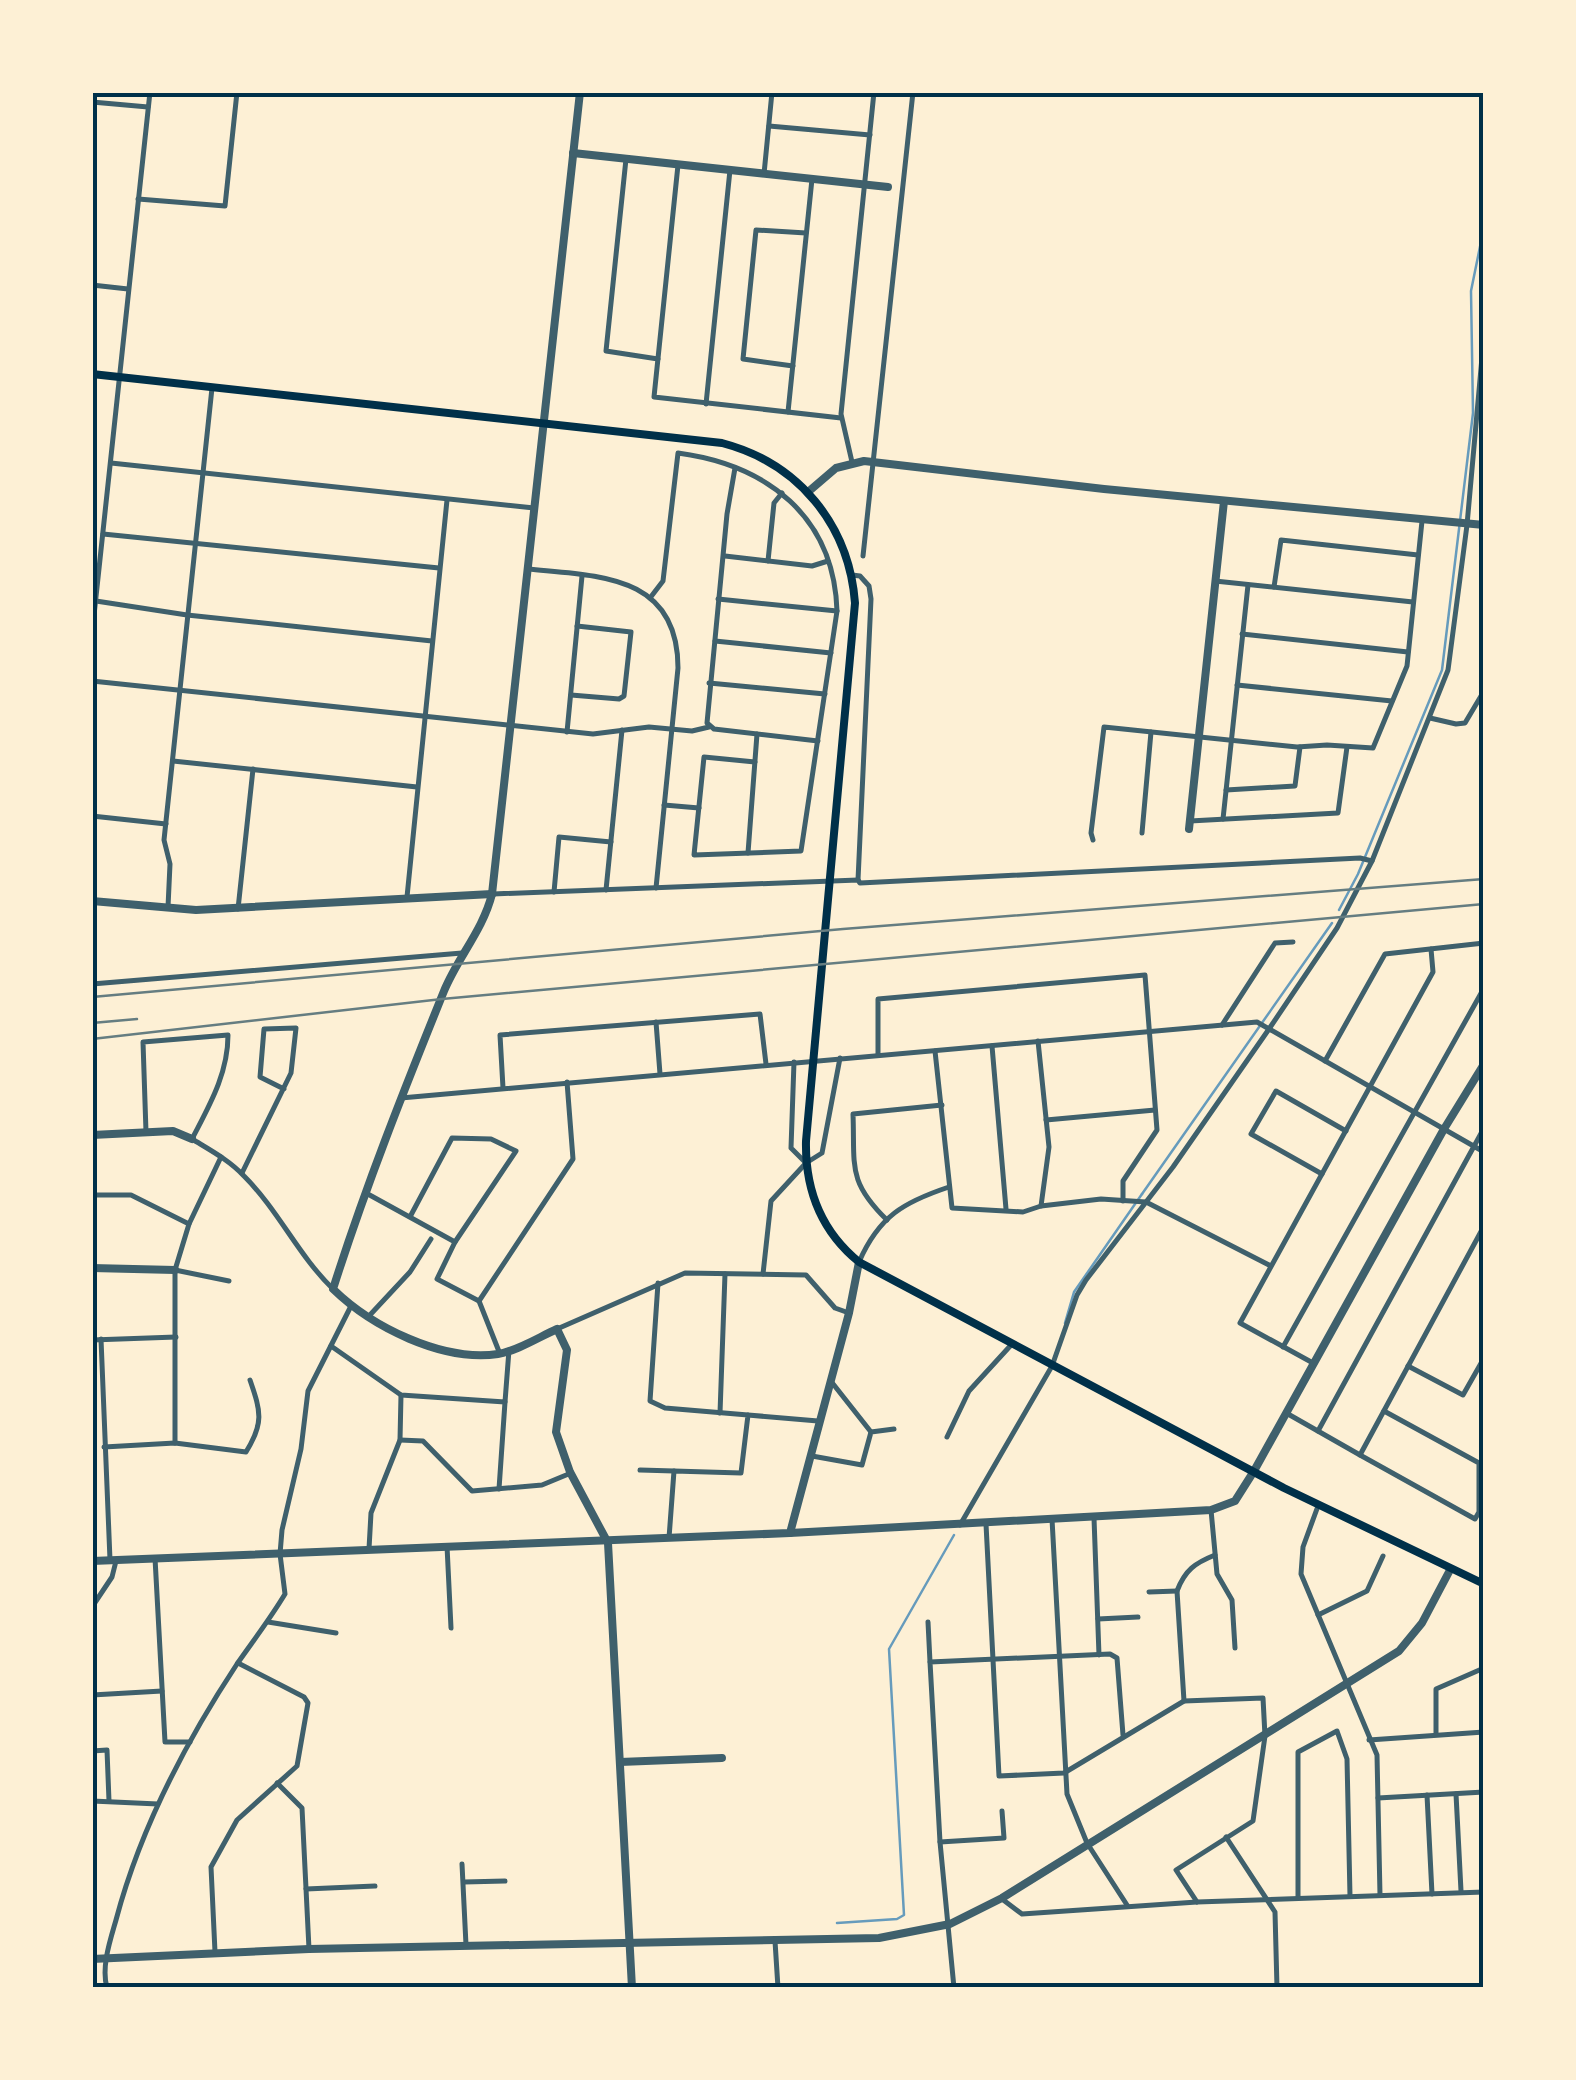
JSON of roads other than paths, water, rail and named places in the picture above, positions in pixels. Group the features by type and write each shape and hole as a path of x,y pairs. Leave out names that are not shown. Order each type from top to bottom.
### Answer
{"main road":[{"path":"92,374 733,446 769,461 808,492 835,529 852,575 855,614 806,1141 806,1163 818,1210 828,1230 859,1262 1318,1506 1484,1584"}],"street":[{"path":"92,634 150,92"},
{"path":"138,199 225,206 237,92"},
{"path":"332,1289 364,1192 443,993 485,919 492,894 580,92"},
{"path":"764,174 772,92"},
{"path":"852,462 841,418 874,92"},
{"path":"863,556 913,92"},
{"path":"92,102 148,107"},
{"path":"769,126 870,136"},
{"path":"573,153 888,186"},
{"path":"626,159 606,351 658,358"},
{"path":"678,164 656,399 841,418"},
{"path":"706,404 730,170"},
{"path":"788,412 812,178"},
{"path":"793,366 743,359 756,230 806,232"},
{"path":"92,285 128,289"},
{"path":"960,1526 1052,1366 1077,1295 1337,928 1430,718 1448,670 1484,335"},
{"path":"168,910 170,864 164,840 212,388"},
{"path":"650,598 663,582 678,454 735,466 782,493 809,524 828,561 837,611 801,851 694,855 704,757 755,762"},
{"path":"112,462 534,508"},
{"path":"808,492 836,468 852,462 873,462 1484,525"},
{"path":"709,727 709,683 725,556 726,514 735,466"},
{"path":"768,561 774,504 782,493"},
{"path":"407,900 447,500"},
{"path":"1224,501 1190,825 1223,819 1340,812 1347,746"},
{"path":"1093,840 1102,729 1300,747 1373,748 1406,669 1422,521"},
{"path":"104,534 440,568"},
{"path":"1274,588 1281,540 1418,555"},
{"path":"725,556 812,566 828,561"},
{"path":"528,569 624,582 650,598 668,622 678,652 656,888"},
{"path":"567,732 582,574"},
{"path":"852,575 860,576 868,586 871,599 858,880"},
{"path":"1216,581 1413,602"},
{"path":"1223,819 1248,585"},
{"path":"718,598 837,611"},
{"path":"96,602 432,641"},
{"path":"571,695 619,699 624,696 629,648 630,632 578,626"},
{"path":"1242,634 1408,652"},
{"path":"715,641 832,653"},
{"path":"92,682 567,732 604,734 649,726 700,730 709,727 818,741"},
{"path":"709,683 825,694"},
{"path":"1237,685 1392,702"},
{"path":"1430,718 1465,723 1484,691"},
{"path":"606,890 622,730"},
{"path":"1142,833 1151,732"},
{"path":"748,853 758,734"},
{"path":"1226,790 1296,786 1300,747"},
{"path":"172,762 417,787"},
{"path":"238,909 253,769"},
{"path":"664,805 699,808"},
{"path":"92,816 166,824"},
{"path":"554,892 560,837 611,842"},
{"path":"92,901 168,910 238,909 492,894 858,880 860,883 1367,860"},
{"path":"1222,1025 1275,943 1293,942"},
{"path":"1325,1061 1384,954 1484,943"},
{"path":"1316,1364 1240,1322 1433,972 1431,948"},
{"path":"92,984 465,953"},
{"path":"878,1055 878,999 1145,976 1158,1130 1123,1181 1123,1201"},
{"path":"1283,1347 1484,988"},
{"path":"504,1088 500,1035 760,1014 766,1064"},
{"path":"656,1022 660,1074"},
{"path":"401,1098 1257,1022 1484,1152"},
{"path":"242,1174 292,1073 296,1028 264,1029 260,1077 284,1089"},
{"path":"146,1132 143,1042 228,1035 228,1054 216,1092 192,1139"},
{"path":"1038,1042 1049,1162 1041,1206"},
{"path":"992,1046 1006,1210"},
{"path":"935,1051 952,1208 1024,1212 1041,1206 1101,1199 1144,1202 1269,1265"},
{"path":"764,1274 771,1201 806,1163 822,1153 840,1058"},
{"path":"794,1062 791,1148 806,1163"},
{"path":"92,1561 960,1526 1212,1510 1235,1500 1254,1471 1444,1128 1484,1064"},
{"path":"480,1301 573,1159 566,1082"},
{"path":"1322,1174 1251,1134 1276,1090 1346,1131"},
{"path":"886,1220 864,1198 856,1179 853,1114 942,1105"},
{"path":"1046,1120 1155,1110"},
{"path":"1318,1431 1484,1128"},
{"path":"92,1135 174,1131 192,1139 242,1174 284,1225 308,1264 351,1306 421,1343 457,1352 504,1352 685,1274 806,1275 835,1308 850,1313"},
{"path":"411,1215 452,1138 491,1139 516,1151 455,1242 437,1278 480,1301 504,1352 499,1489"},
{"path":"175,1443 175,1270 189,1224 222,1157"},
{"path":"790,1533 850,1313 859,1262 886,1220 911,1200 950,1187"},
{"path":"364,1192 455,1242"},
{"path":"92,1195 131,1195 189,1224"},
{"path":"1360,1455 1484,1226"},
{"path":"369,1316 410,1272 432,1238"},
{"path":"92,1268 175,1270 228,1282"},
{"path":"720,1413 725,1274"},
{"path":"658,1283 650,1401 665,1408 818,1422"},
{"path":"107,1988 104,1971 125,1886 158,1804 190,1742 285,1594 280,1554 282,1530 301,1449 308,1391 351,1306"},
{"path":"557,1329 566,1350 556,1432 571,1473 608,1542 632,1988"},
{"path":"92,1607 112,1576 113,1560 97,1340 176,1336"},
{"path":"947,1437 969,1391 1012,1344"},
{"path":"331,1346 402,1395 505,1402"},
{"path":"1408,1366 1463,1395 1484,1358"},
{"path":"104,1447 175,1443 246,1452 258,1432 260,1414 250,1380"},
{"path":"830,1380 871,1432"},
{"path":"369,1549 371,1513 400,1440 402,1395"},
{"path":"1288,1414 1475,1519 1479,1512 1479,1463 1384,1411"},
{"path":"640,1470 740,1473 748,1416"},
{"path":"871,1432 894,1429"},
{"path":"809,1456 862,1464 871,1432"},
{"path":"400,1440 423,1441 472,1491 542,1486 571,1473"},
{"path":"92,1461 105,1461"},
{"path":"670,1538 674,1471"},
{"path":"1318,1506 1303,1546 1301,1574 1377,1755 1380,1896"},
{"path":"1212,1510 1217,1574 1232,1600 1235,1648"},
{"path":"1094,1517 1099,1655"},
{"path":"1052,1519 1067,1794 1087,1843 1128,1906"},
{"path":"986,1524 999,1776 1064,1774 1184,1701 1263,1698 1265,1736 1253,1821 1176,1870 1196,1902"},
{"path":"446,1546 451,1628"},
{"path":"1184,1701 1177,1591 1184,1575 1196,1563 1215,1555"},
{"path":"1318,1615 1367,1590 1384,1556"},
{"path":"155,1558 165,1742 190,1742"},
{"path":"92,1959 308,1949 880,1938 950,1924 1002,1898 1399,1650 1422,1623 1450,1570"},
{"path":"1149,1592 1177,1591"},
{"path":"1098,1619 1138,1617"},
{"path":"268,1622 336,1633"},
{"path":"928,1622 944,1908 950,1924 954,1988"},
{"path":"930,1662 1110,1654 1117,1658 1124,1737"},
{"path":"215,1952 211,1866 238,1820 297,1766 308,1703 304,1696 238,1663"},
{"path":"1436,1733 1436,1689 1484,1668"},
{"path":"92,1695 162,1692"},
{"path":"1298,1898 1298,1752 1336,1731 1347,1758 1350,1896"},
{"path":"1369,1740 1484,1732"},
{"path":"92,1751 107,1750 109,1800"},
{"path":"620,1762 722,1758"},
{"path":"277,1783 302,1808 308,1949"},
{"path":"1378,1798 1484,1792"},
{"path":"1456,1794 1461,1892"},
{"path":"1427,1795 1432,1894"},
{"path":"92,1802 158,1804"},
{"path":"940,1842 1004,1838 1002,1811"},
{"path":"1226,1837 1275,1912 1277,1988"},
{"path":"462,1864 466,1945"},
{"path":"464,1882 505,1881"},
{"path":"306,1889 375,1886"},
{"path":"1002,1898 1022,1914 1196,1902 1484,1892"},
{"path":"775,1940 778,1988"}],"waterway":[{"path":"1339,910 1358,874 1442,670 1473,413 1471,291 1484,227"},
{"path":"1142,1194 1332,923"},
{"path":"1065,1323 1074,1292 1142,1194"},
{"path":"837,1923 897,1919 904,1915 889,1649 954,1535"}],"railway":[{"path":"92,997 843,929 1484,879"},
{"path":"92,1039 442,999 1484,904"},
{"path":"92,1023 137,1019"}]}
